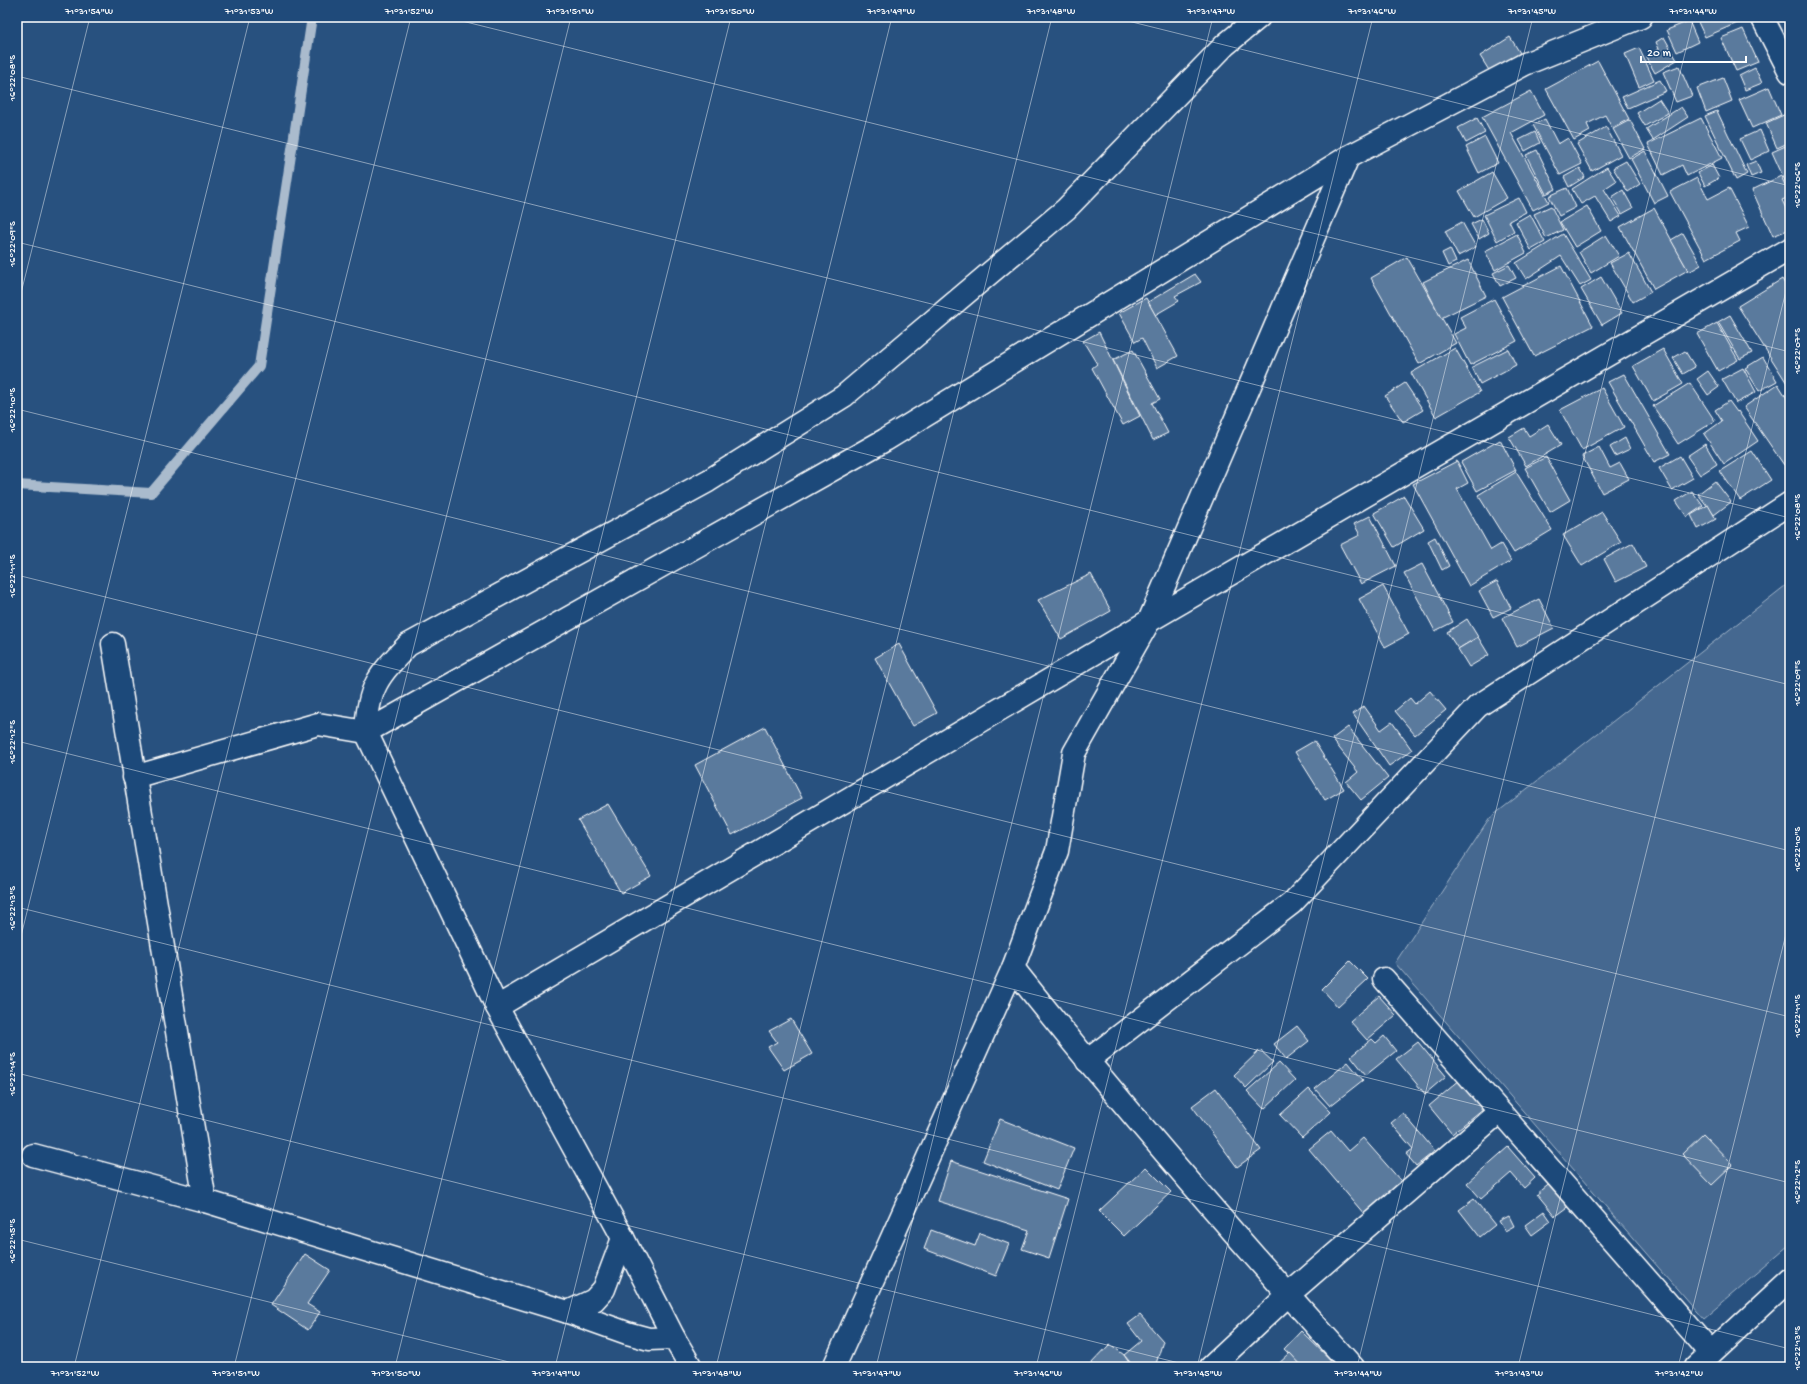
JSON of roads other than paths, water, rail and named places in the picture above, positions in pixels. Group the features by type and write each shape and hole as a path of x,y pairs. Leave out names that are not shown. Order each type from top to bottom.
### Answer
{"street":[{"path":"691,1367 674,1338 623,1238 497,1007 366,732 367,709 374,686 387,667 408,645 708,481 844,396 1066,209 1225,45 1259,17"},
{"path":"134,777 318,724 366,732 885,440 1348,158 1525,64 1641,17"},
{"path":"1762,17 1790,72"},
{"path":"834,1367 1013,968 1057,851 1074,753 1149,621 1348,158"},
{"path":"497,1007 1149,621 1790,249"},
{"path":"1087,1062 1292,903 1478,706 1790,503"},
{"path":"113,644 205,1201"},
{"path":"1013,968 1087,1062 1352,1367"},
{"path":"1384,979 1499,1112 1704,1360 1790,1280"},
{"path":"1211,1367 1288,1295 1499,1112"},
{"path":"34,1155 205,1201 568,1312 627,1333 649,1339 674,1338"},
{"path":"568,1312 594,1300 604,1289 623,1238"}],"waterway":[{"path":"17,485 151,493 259,366 312,17"}]}
